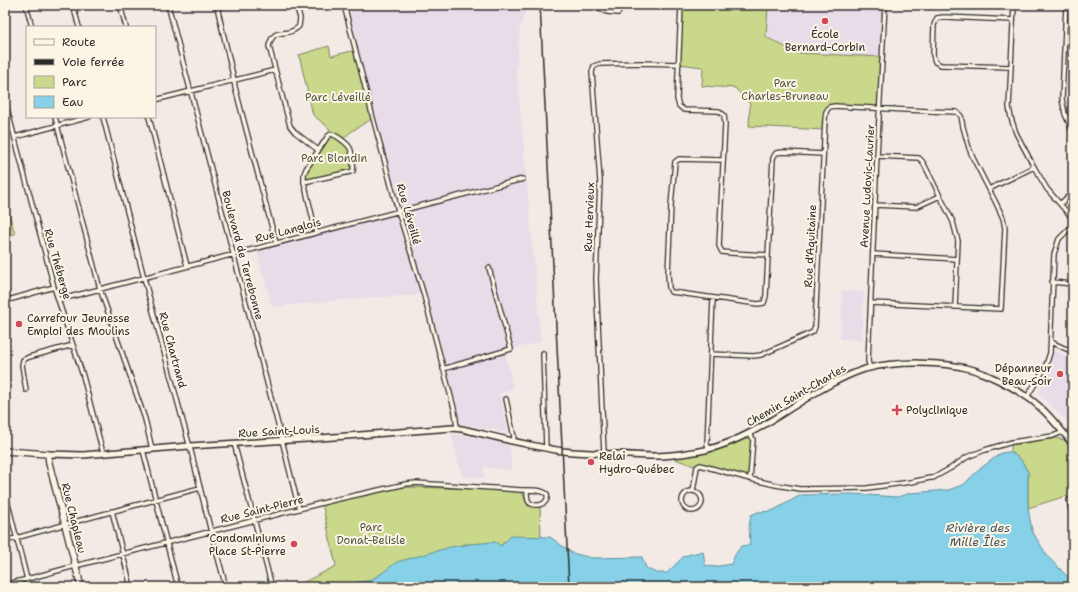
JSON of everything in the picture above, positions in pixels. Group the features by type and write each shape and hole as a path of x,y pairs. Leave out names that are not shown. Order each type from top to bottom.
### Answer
{"main road":[{"name":"Chemin Saint-Charles","path":"549,448 567,451 656,456 709,449 733,441 750,433 850,374 870,368 896,364 921,363 939,364 967,369 982,373 999,381 1027,398 1045,412 1073,444"},
{"name":"Rue Saint-Louis","path":"5,451 78,455 447,428 457,428 549,448"},
{"name":"Rue Chapleau","path":"48,454 81,587"}],"street":[{"path":"26,5 32,26"},
{"path":"73,5 79,26"},
{"path":"120,5 126,26"},
{"name":"Boulevard de Terrebonne","path":"168,5 299,509"},
{"path":"218,5 218,11 235,87 276,242"},
{"path":"296,5 300,18 299,26 294,31 276,34 271,38 269,46 290,126 295,132 318,150"},
{"name":"Rue Léveillé","path":"344,5 398,211 423,292 455,412 457,428"},
{"path":"593,5 618,14 621,9 620,5"},
{"path":"603,9 606,5"},
{"path":"681,5 677,98 679,106 684,110 719,111 724,115 725,124 722,160 719,246 722,252 768,255"},
{"name":"Avenue Ludovic-Laurier","path":"870,368 868,361 872,303 877,156 885,5"},
{"path":"1014,5 1009,107 1011,118 1016,133 1047,189 1073,220"},
{"path":"1066,5 1062,99 1064,114 1073,132"},
{"path":"1011,67 941,65 935,62 933,55 934,25 937,18 944,17 1013,20"},
{"path":"1065,24 1073,24"},
{"name":"Rue Hervieux","path":"604,453 596,279 600,181 592,72 594,66 600,64 679,64"},
{"path":"156,100 275,70"},
{"name":"Rue Théberge","path":"5,101 54,288 83,376 104,453"},
{"name":"Rue d'Aquitaine","path":"711,354 760,355 813,332 815,326 826,112 829,107 835,106 880,108"},
{"path":"872,303 1001,310 1005,228 1003,218 973,158 966,138 961,116 957,112 880,108"},
{"path":"55,118 100,289 145,419 152,449"},
{"path":"14,136 84,118"},
{"name":"Rue Chartrand","path":"103,118 200,488 210,532 226,587"},
{"path":"149,118 158,147 187,266"},
{"path":"304,182 350,172 353,170 354,167 349,147 335,135 331,134 318,150 304,174 304,182 316,232"},
{"path":"722,160 679,159 676,162 671,204 668,274 669,288 672,292 758,304 764,303 766,296 773,158 776,153 783,152 823,154"},
{"path":"877,156 919,158 925,166 953,222 958,241 955,307"},
{"path":"989,189 1034,167"},
{"name":"Rue Langlois","path":"58,300 276,242 523,179"},
{"path":"1060,204 1073,192"},
{"path":"875,205 916,207 940,196"},
{"path":"1027,398 1045,368 1050,353 1054,254 1059,239 1073,225"},
{"path":"873,254 957,259"},
{"path":"443,369 511,349 489,268"},
{"path":"1052,282 1073,284"},
{"path":"5,288 7,300 54,288"},
{"path":"709,449 707,444 713,298"},
{"path":"1050,342 1073,352"},
{"path":"26,390 22,365 23,360 73,345"},
{"path":"543,353 549,448"},
{"path":"506,399 514,437 513,441"},
{"path":"693,491 696,467 700,465 750,479 800,489 888,486 933,478 967,457 996,446 1053,436 1063,432"},
{"path":"750,433 753,439 750,479"},
{"path":"234,443 272,587"},
{"path":"143,450 178,587"},
{"name":"Rue Saint-Pierre","path":"5,585 255,520 406,484 416,483 527,490 544,492 548,497 544,503 529,503 527,499 527,490"},
{"path":"5,541 200,488"},
{"path":"693,491 696,491 701,496 702,502 698,510 691,511 685,508 682,501 686,492 693,491"},
{"path":"5,492 29,587"},
{"path":"1069,500 1073,520"},
{"path":"112,511 131,587"}],"shaded area":[{"path":"345,5 527,5 519,33 517,72 541,342 505,351 513,388 500,394 508,433 459,423 423,292 413,296 373,297 272,307 256,248 398,210"},
{"name":"École Bernard-Corbin","path":"768,5 885,5 882,57 797,53 766,37"},
{"path":"842,291 864,292 861,340 840,339"},
{"path":"1054,350 1065,356 1073,357 1073,425 1070,424 1038,393"},
{"path":"451,433 509,444 512,470 484,467 484,478 462,476"}],"green space":[{"name":"Parc Charles-Bruneau","path":"681,5 768,5 766,37 797,53 882,57 880,108 829,107 826,112 825,130 749,126 750,104 735,88 702,86 703,67 679,64"},
{"name":"Parc Léveillé","path":"329,46 331,56 356,50 373,118 352,131 342,140 349,147 353,171 304,182 304,174 331,134 329,128 313,115 299,55"},
{"path":"5,200 15,234 5,237"},
{"path":"750,431 752,441 750,479 700,465 697,467 664,455 709,447"},
{"path":"1057,438 1064,440 1073,450 1073,498 1069,500 1066,496 1028,508 1028,472 1021,460 1011,452 1011,445"},
{"name":"Parc Donat-Belisle","path":"404,487 521,490 528,506 540,506 541,539 504,542 501,546 465,544 392,567 371,580 354,587 294,587 336,566 322,503"}],"water":[{"name":"Rivière des Mille Îles","path":"1011,452 1021,460 1028,472 1028,508 1032,531 1048,557 1073,581 1073,587 350,587 358,582 368,581 378,576 397,562 451,547 470,544 495,542 501,546 511,536 550,537 572,553 592,558 642,557 646,568 656,573 667,573 684,556 703,551 705,565 713,567 731,564 741,546 750,545 749,527 751,515 758,512 772,511 801,495 852,494 897,497 911,493 948,490 963,485 981,468 1001,453"}],"railway":[{"path":"540,5 569,587"}],"place":[{"name":"École Bernard-Corbin","path":"825,21"},
{"name":"Carrefour Jeunesse Emploi des Moulins","path":"19,324"},
{"name":"Dépanneur Beau-Soir","path":"1060,374"},
{"name":"Polyclinique","path":"897,410"},
{"name":"Relai Hydro-Québec","path":"591,462"},
{"name":"Condominiums Place St-Pierre","path":"294,544"}],"park label":[{"name":"Parc Blondin","path":"334,158"}]}
